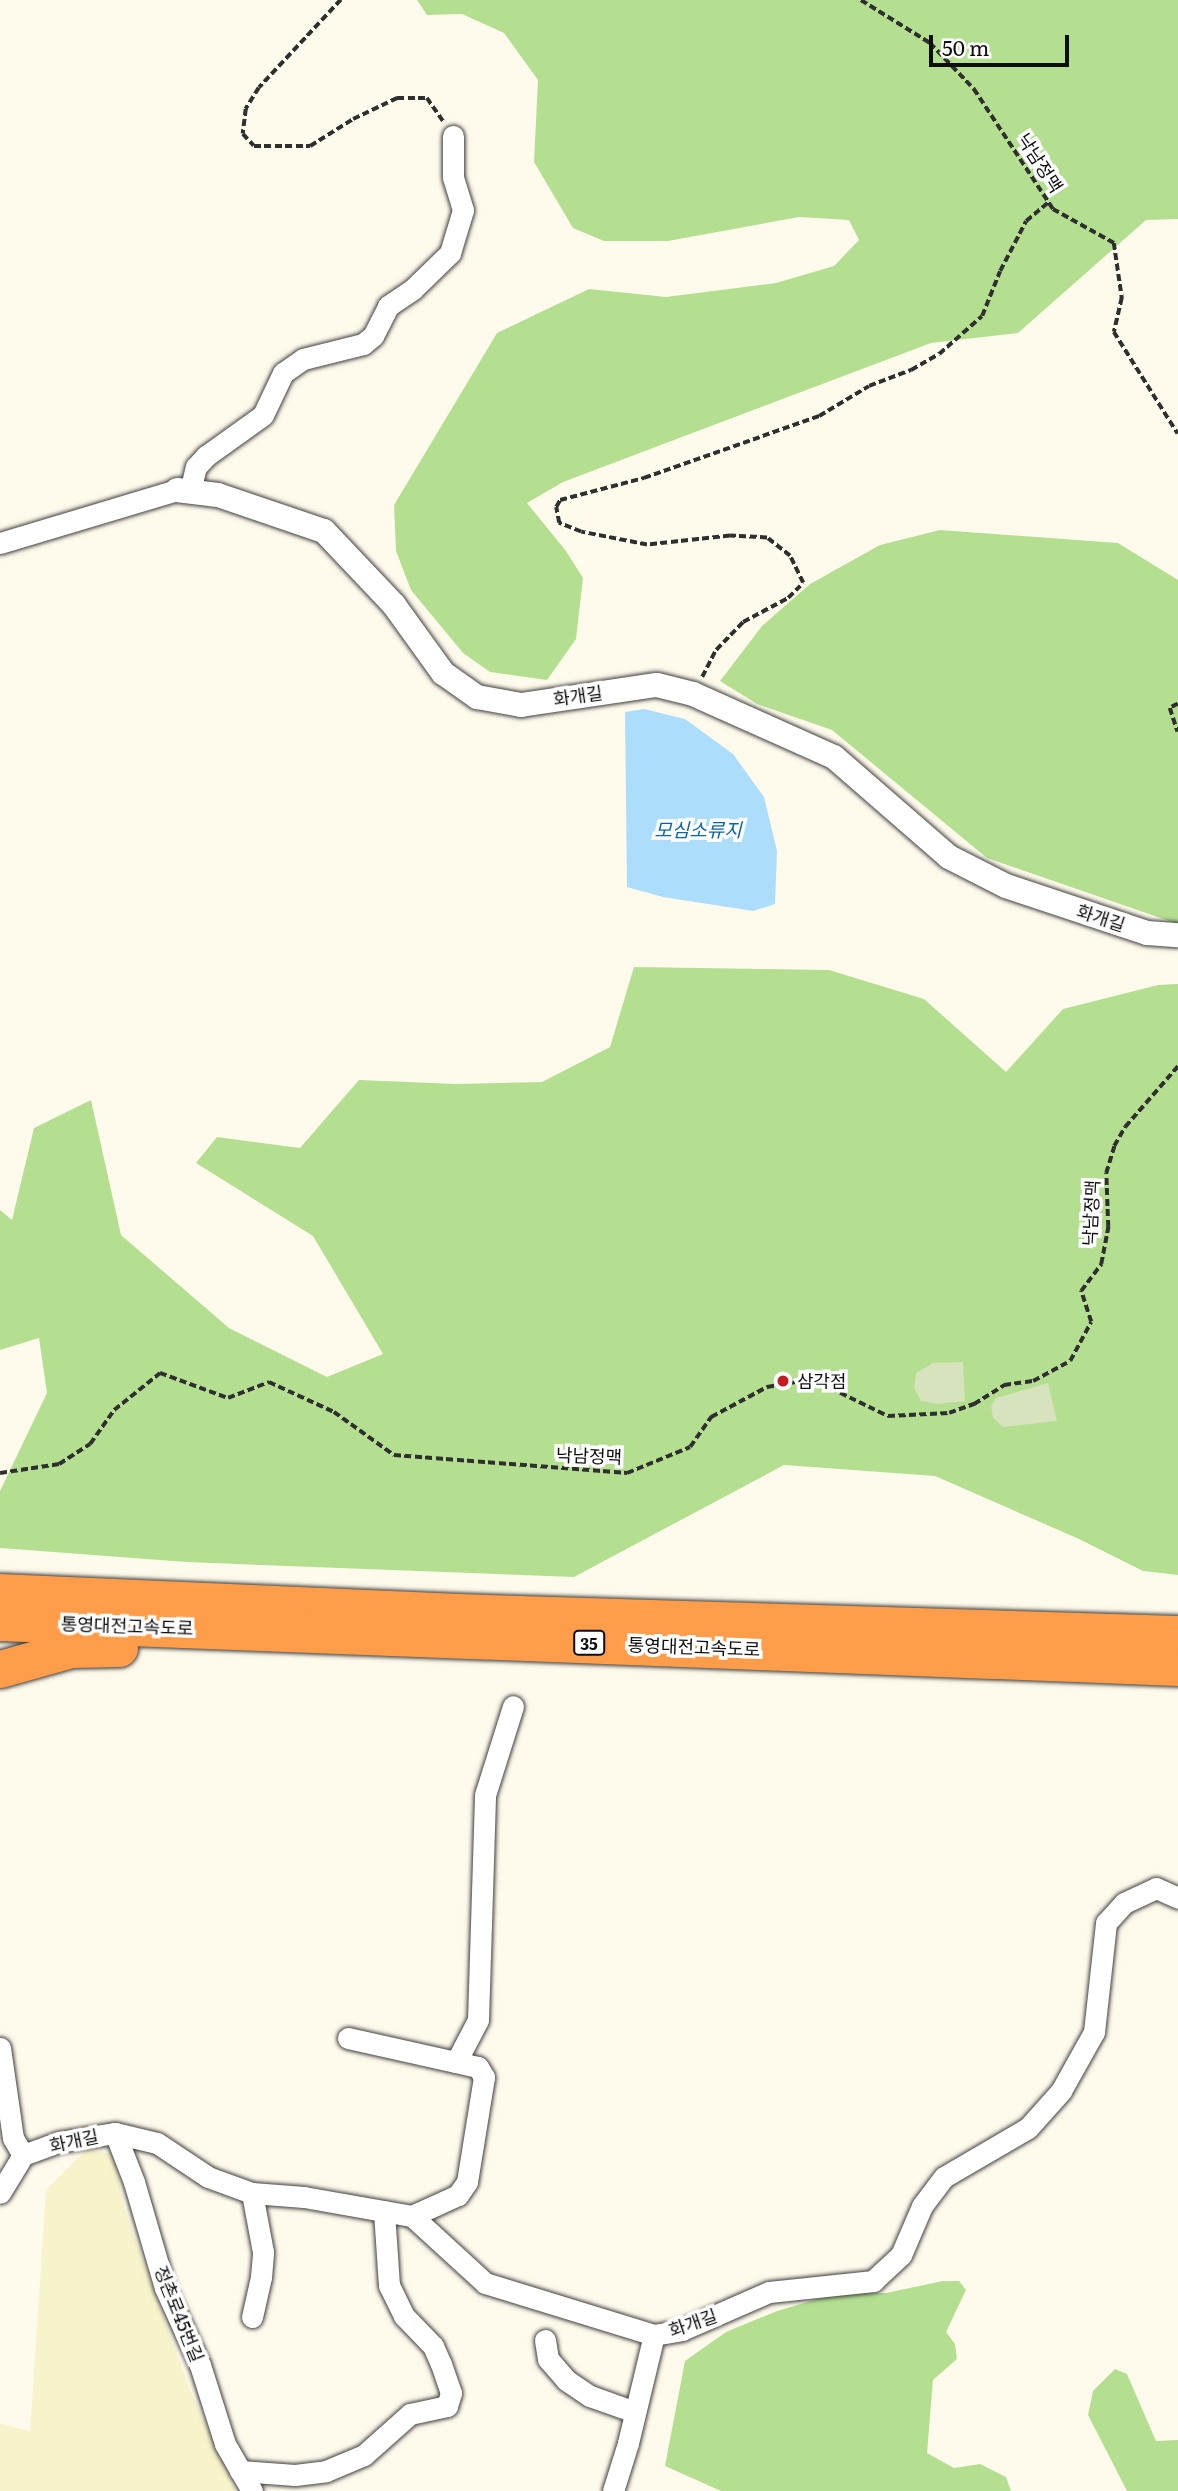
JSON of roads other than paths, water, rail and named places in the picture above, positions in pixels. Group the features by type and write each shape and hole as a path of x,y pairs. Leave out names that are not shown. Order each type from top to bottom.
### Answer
{"highway":[{"path":"0,1586 61,1594"},
{"name":"통영대전고속도로","path":"0,1592 457,1612 1178,1634"},
{"name":"통영대전고속도로","path":"0,1622 1178,1667"},
{"path":"0,1669 71,1649 550,1641"}],"street":[{"path":"184,491 196,467 206,456 263,415 283,373 303,359 363,344 373,336 388,306 414,289 450,253 463,210 453,177 453,136"},
{"name":"화개길","path":"0,543 184,491 218,495 324,531 394,605 443,673 477,697 522,705 657,685 693,694 834,757 949,857 1006,886 1147,933 1178,935"},
{"path":"457,2062 478,2020 485,1795 513,1706"},
{"name":"화개길","path":"23,2155 59,2142 115,2133 157,2143 208,2176 252,2193 304,2197 412,2216 485,2283 654,2335 682,2330 769,2292 873,2281 901,2256 922,2206 944,2177 1028,2128 1061,2091 1094,2032 1106,1923 1124,1903 1156,1888 1178,1898"},
{"path":"348,2039 478,2067 484,2077 467,2182 458,2194 412,2216"},
{"path":"0,2048 13,2138 23,2155 0,2193"},
{"name":"정촌로45번길","path":"115,2133 134,2182 165,2288 200,2365 225,2444 252,2491"},
{"path":"252,2193 263,2252 261,2277 252,2317"},
{"path":"240,2471 295,2475 326,2471 364,2455 410,2414 447,2406 451,2393 433,2346 404,2316 389,2285 384,2211"},
{"path":"612,2491 654,2335"},
{"path":"545,2340 548,2359 566,2380 590,2396 635,2412"}],"water":[{"name":"모심소류지","path":"644,709 685,719 733,754 764,797 777,851 775,904 753,911 663,897 627,887 625,712"}],"place":[{"name":"삼각점","path":"783,1381"}]}
